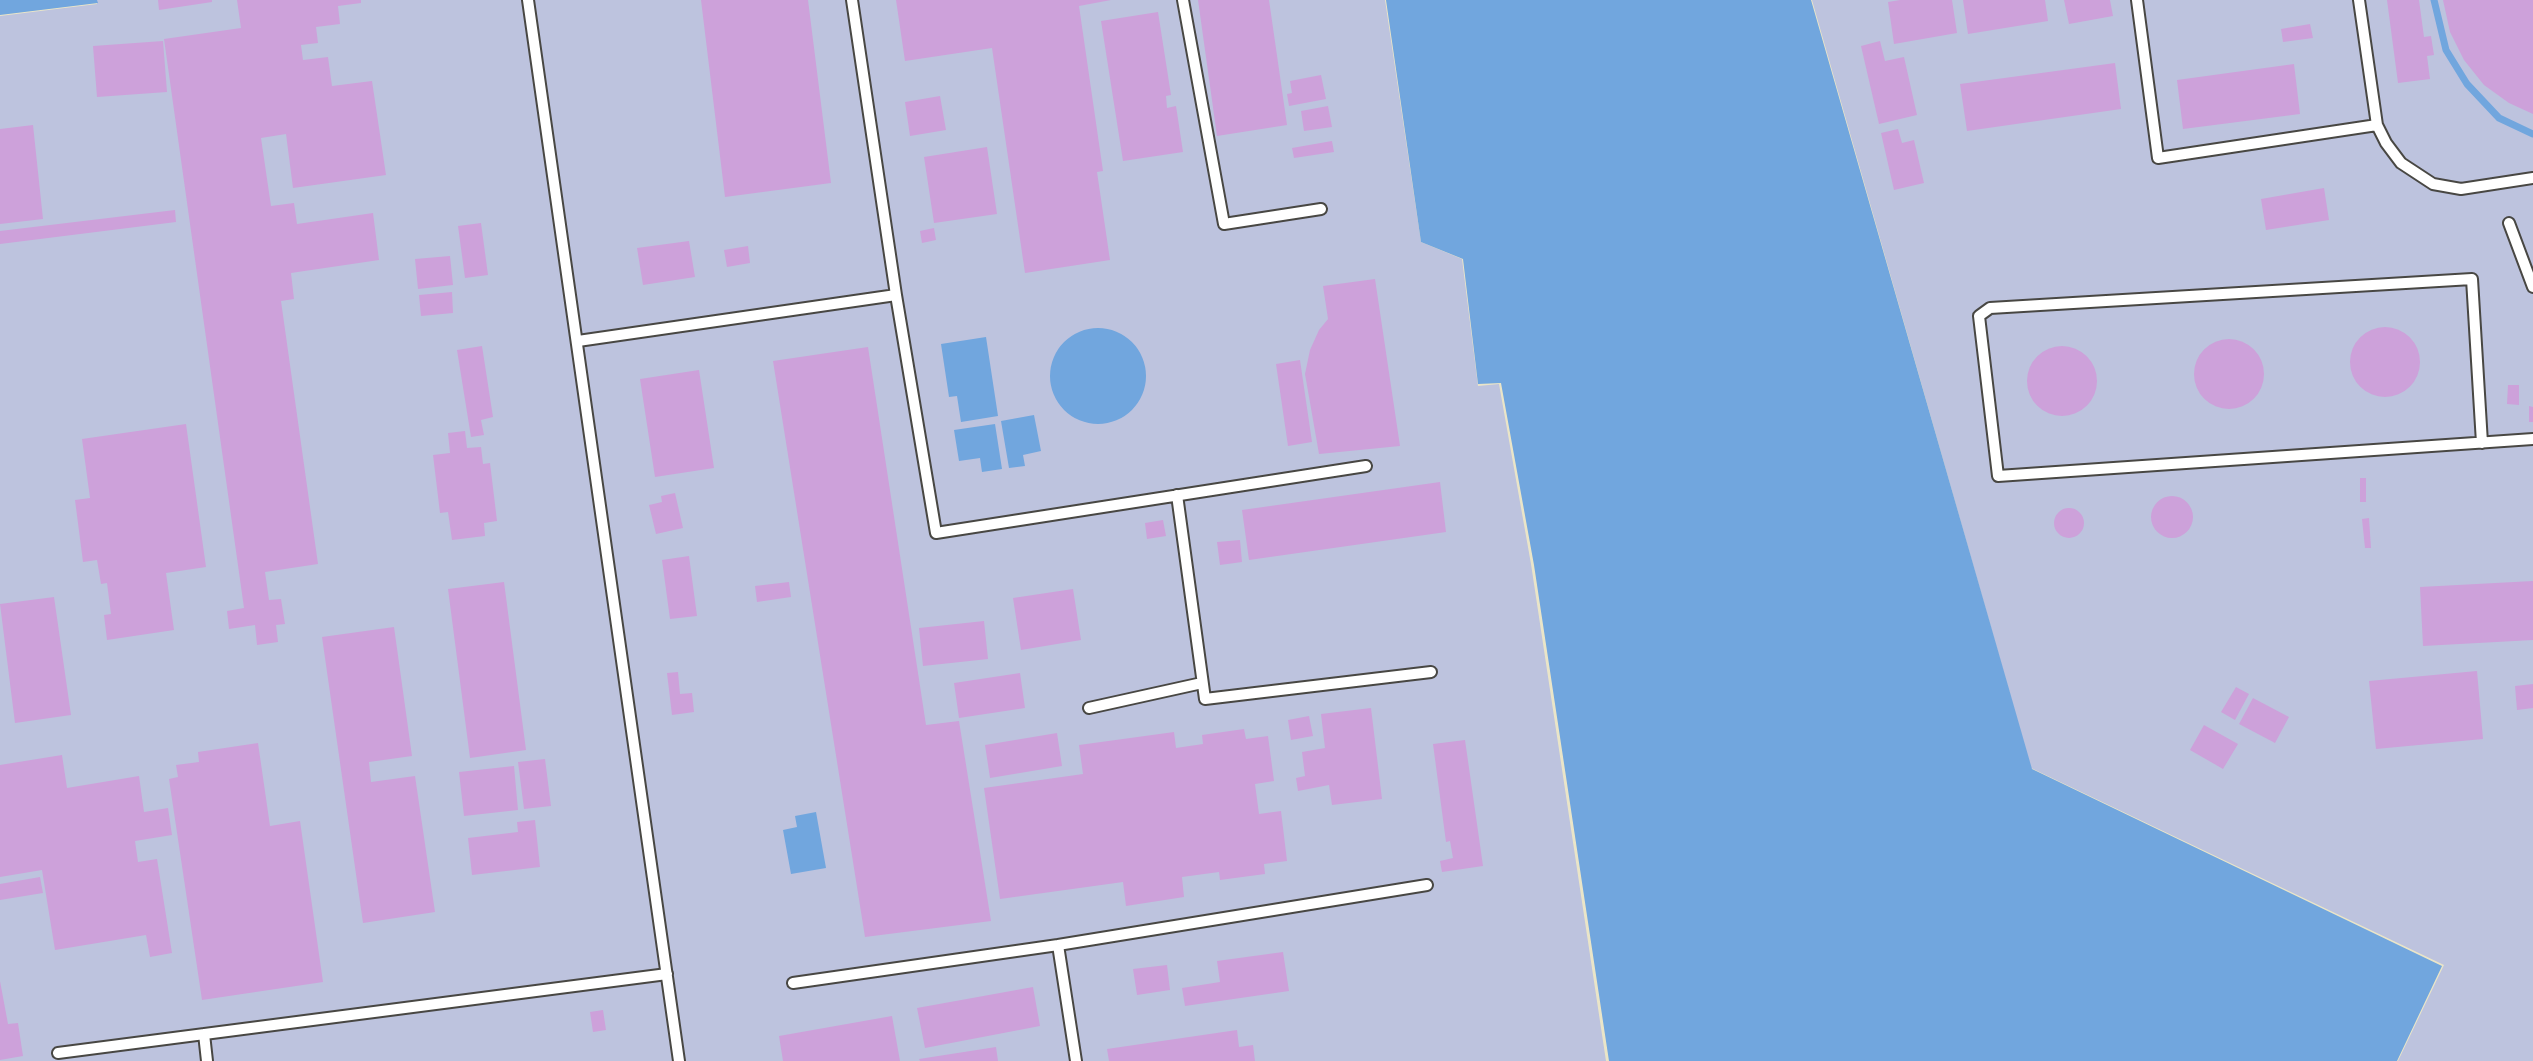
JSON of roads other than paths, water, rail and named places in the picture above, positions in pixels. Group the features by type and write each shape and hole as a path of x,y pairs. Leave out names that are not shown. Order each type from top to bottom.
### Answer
{"lane":[{"path":"528,0 679,1061"},
{"path":"852,0 896,295 936,533 1366,466"},
{"path":"1183,0 1224,224 1321,209"},
{"path":"2137,0 2158,158 2377,125"},
{"path":"2359,0 2377,125 2401,163 2433,184 2461,189 2533,178"},
{"path":"2509,223 2533,287"},
{"path":"2482,443 2472,279 1990,308 1979,316 1998,476 2482,443 2533,439"},
{"path":"578,341 896,295"},
{"path":"1177,495 1205,699 1431,672"},
{"path":"1089,708 1202,683"},
{"path":"793,983 1058,945 1427,885"},
{"path":"1058,945 1076,1061"},
{"path":"58,1053 667,974"},
{"path":"204,1034 207,1061"}],"water":[{"path":"0,0 97,0 98,3 0,15"},
{"path":"1386,0 1811,0 2032,769 2442,966 2397,1061 1609,1061 1534,565 1501,383 1478,384 1463,259 1421,242"},
{"path":"1098,328 1117,331 1132,342 1143,357 1146,376 1143,395 1132,410 1117,421 1098,424 1079,421 1064,410 1053,395 1050,376 1053,357 1064,342 1079,331"},
{"path":"986,337 998,416 961,422 957,396 949,397 941,344"},
{"path":"1034,415 1041,451 1023,455 1025,466 1009,468 1001,421"},
{"path":"995,424 1002,469 982,472 980,458 959,461 954,430"},
{"path":"816,812 826,868 791,874 783,830 797,827 795,816"}],"waterway":[{"path":"2434,0 2446,50 2467,84 2499,118 2533,134"}]}
